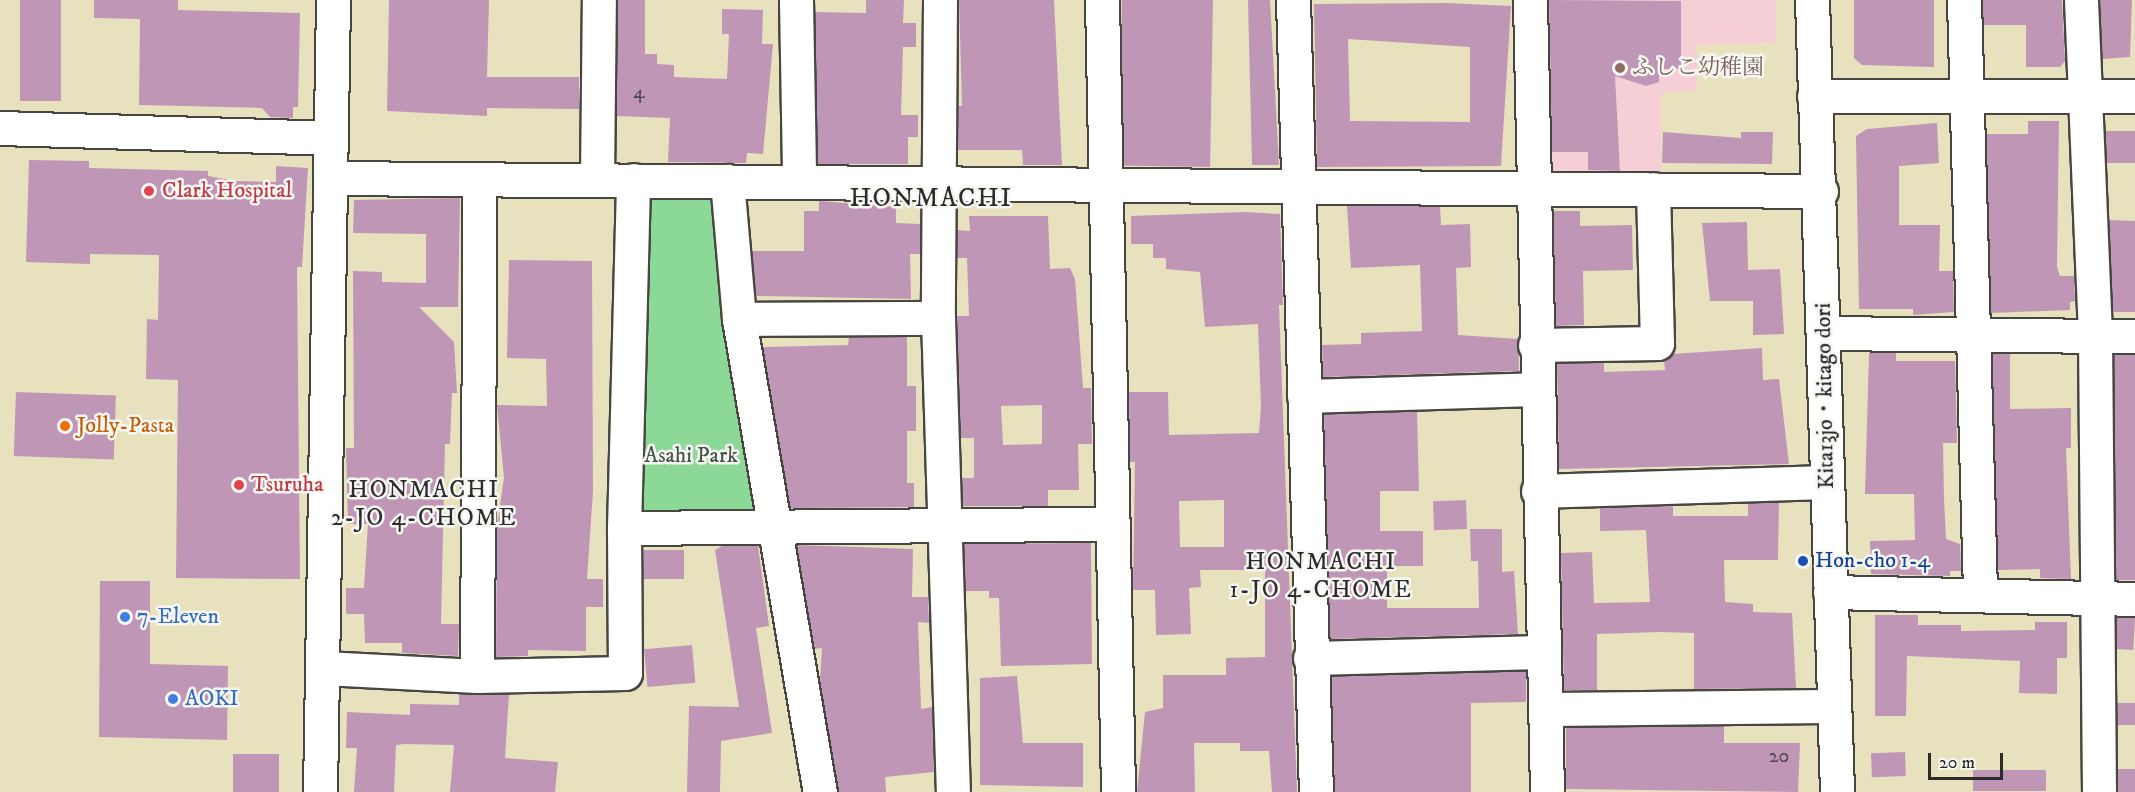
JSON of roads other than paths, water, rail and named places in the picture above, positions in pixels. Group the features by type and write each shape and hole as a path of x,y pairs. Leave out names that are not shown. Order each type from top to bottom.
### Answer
{"street":[{"path":"320,792 324,668 333,0"},
{"path":"597,180 599,0"},
{"path":"796,0 799,180"},
{"path":"940,0 938,318 942,528 952,792"},
{"path":"1102,0 1118,792"},
{"path":"1293,0 1310,658 1316,792"},
{"path":"1530,0 1534,345 1547,792"},
{"name":"Kita13jo・kitago dori","path":"1812,0 1814,96 1821,191 1826,482 1837,792"},
{"path":"1964,0 1975,333 1980,593"},
{"path":"2081,0 2095,334 2100,599 2099,792"},
{"path":"1814,96 2084,98 2135,96"},
{"path":"0,128 331,138"},
{"path":"330,178 480,181 799,180 1105,185 1531,186 1821,191"},
{"path":"324,668 477,676 625,673 624,528 633,180"},
{"path":"477,676 480,181"},
{"path":"727,181 739,319 772,527 820,792"},
{"path":"1534,345 1657,343 1653,189"},
{"path":"739,319 938,318"},
{"path":"1823,333 2135,336"},
{"path":"1304,396 1536,389"},
{"path":"1538,491 1826,482"},
{"path":"624,528 942,528 1112,524"},
{"path":"1830,592 1980,593 2135,599"},
{"path":"1310,658 1543,652"},
{"path":"1545,709 1834,706"}],"place":[{"name":"ふしこ幼稚園","path":"1620,68"},
{"name":"Clark Hospital","path":"149,191"},
{"name":"Jolly-Pasta","path":"65,426"},
{"name":"Tsuruha","path":"239,485"},
{"name":"Hon-cho 1-4","path":"1803,561"},
{"name":"7-Eleven","path":"125,617"},
{"name":"AOKI","path":"173,699"}],"district":[{"name":"HONMACHI","path":"931,199"},
{"name":"HONMACHI 2-JO 4-CHOME","path":"424,505"},
{"name":"HONMACHI 1-JO 4-CHOME","path":"1321,577"}],"park label":[{"name":"Asahi Park","path":"691,456"}]}
